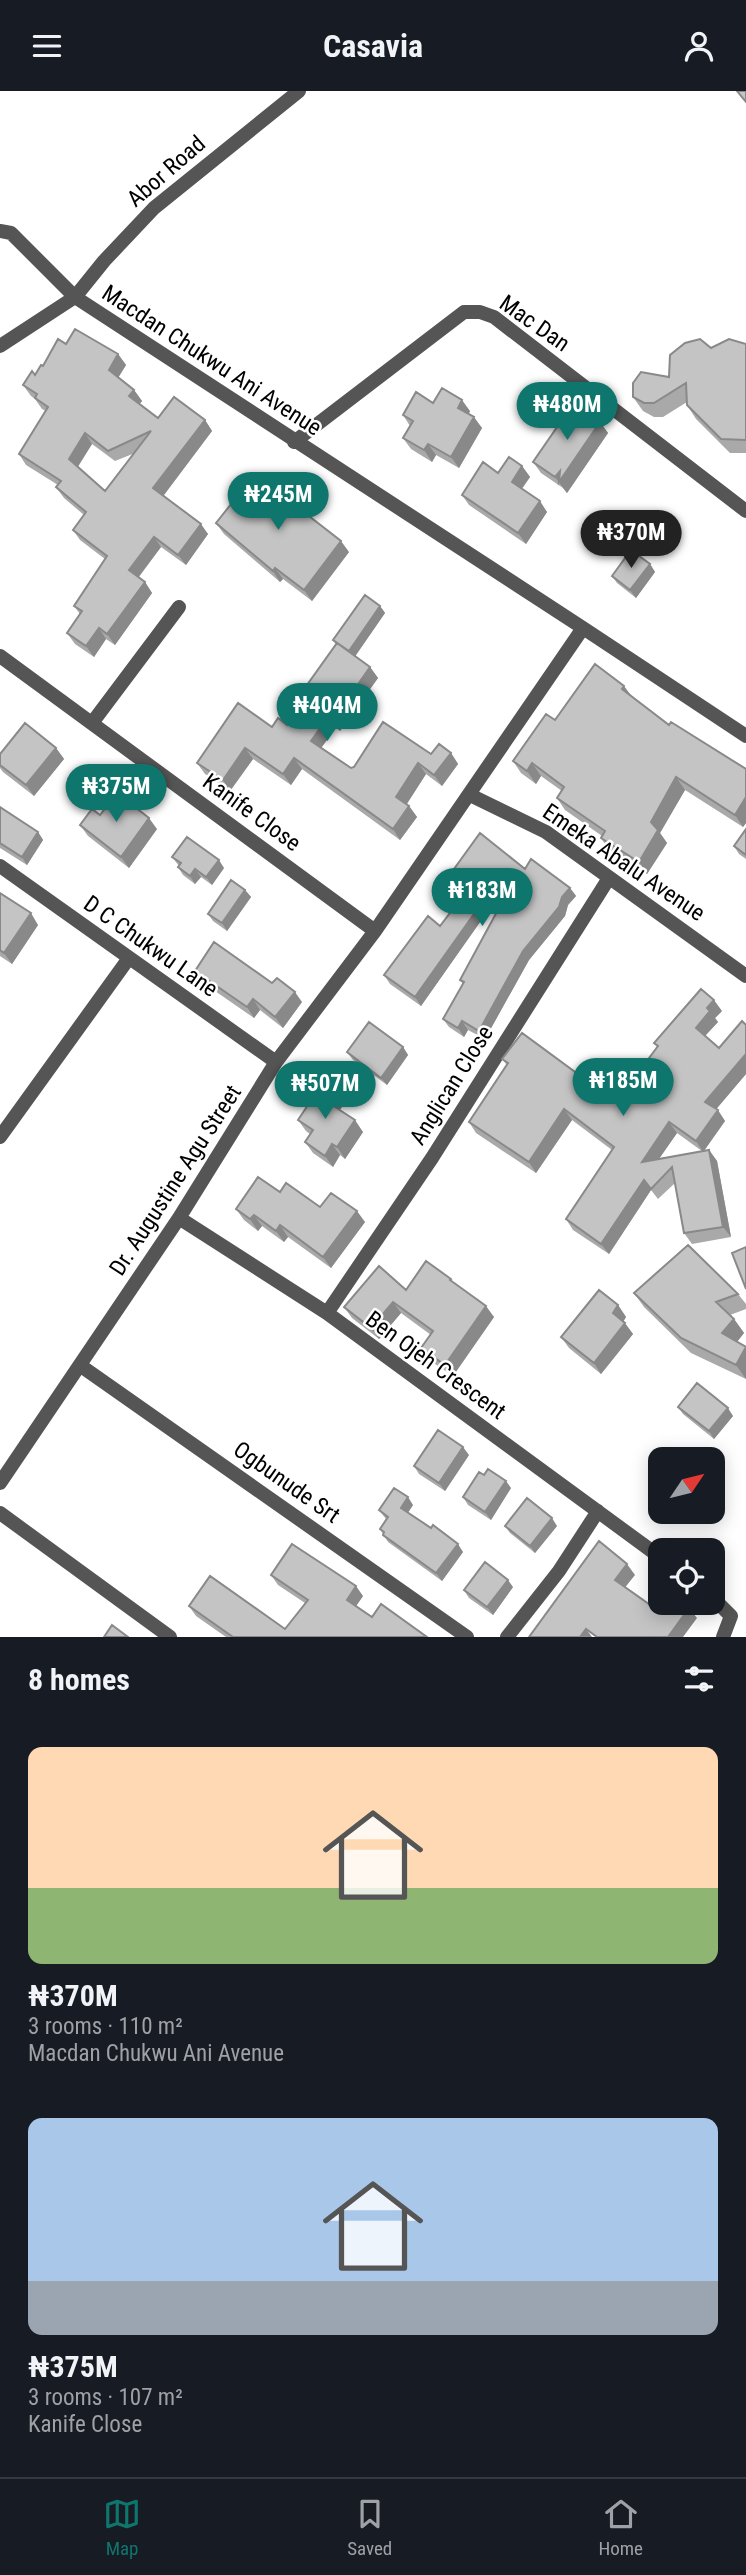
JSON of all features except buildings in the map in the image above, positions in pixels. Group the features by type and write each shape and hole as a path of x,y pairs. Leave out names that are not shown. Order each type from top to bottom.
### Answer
{"street":[{"name":"Abor Road","path":"0,346 75,297 153,208 299,91"},
{"name":"Macdan Chukwu Ani Avenue","path":"0,231 11,233 75,297 746,736"},
{"name":"Mac Dan","path":"294,442 464,312 480,312 494,317 746,511"},
{"path":"92,723 179,607"},
{"name":"Dr. Augustine Agu Street","path":"0,1483 179,1218 276,1062 374,931 583,628"},
{"name":"Kanife Close","path":"0,656 374,931"},
{"name":"Emeka Abalu Avenue","path":"470,795 546,832 746,975"},
{"name":"D C Chukwu Lane","path":"0,866 276,1062"},
{"name":"Anglican Close","path":"327,1313 432,1158 609,878"},
{"path":"0,1137 129,958"},
{"name":"Ben Ojeh Crescent","path":"179,1218 327,1313 648,1548"},
{"name":"Ogbunude Srt","path":"81,1366 467,1637"},
{"path":"507,1637 559,1571 598,1511"},
{"path":"0,1513 170,1637"},
{"path":"723,1637 731,1616 725,1610"}]}
